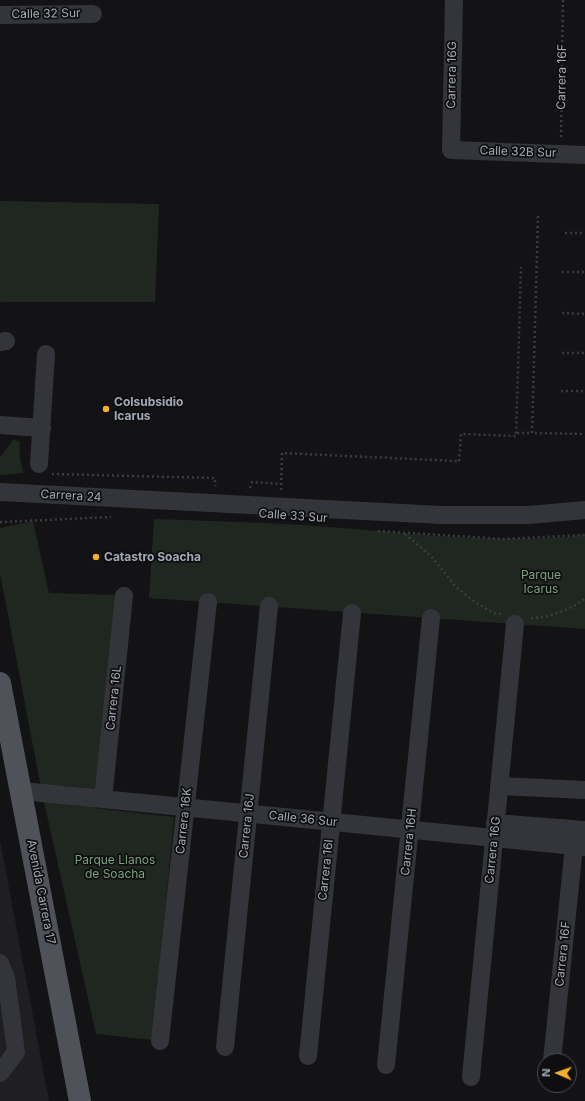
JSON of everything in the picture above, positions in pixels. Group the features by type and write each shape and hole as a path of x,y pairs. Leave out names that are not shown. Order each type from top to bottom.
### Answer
{"main road":[{"name":"Avenida Carrera 17","path":"0,683 22,791 80,1101"}],"street":[{"name":"Carrera 16G","path":"450,150 454,0"},
{"name":"Calle 32 Sur","path":"0,15 93,14"},
{"name":"Calle 32B Sur","path":"450,150 585,155"},
{"path":"43,468 42,428 46,354"},
{"path":"0,425 42,428"},
{"name":"Carrera 24","path":"0,492 440,515 529,515 585,510"},
{"name":"Carrera 16L","path":"103,799 124,596"},
{"name":"Carrera 16K","path":"160,1041 208,602"},
{"name":"Carrera 16J","path":"225,1047 268,606"},
{"name":"Carrera 16I","path":"308,1056 352,613"},
{"name":"Carrera 16H","path":"386,1066 431,618"},
{"name":"Carrera 16G","path":"471,1077 499,786 517,619"},
{"path":"499,786 585,790"},
{"name":"Calle 36 Sur","path":"22,791 410,830 495,831 580,847"},
{"path":"495,831 585,830"},
{"name":"Carrera 16F","path":"553,1053 580,847"},
{"path":"0,963 6,978 16,1052 0,1073"}],"path":[{"name":"Carrera 16F","path":"560,154 563,0"},
{"path":"532,433 538,216"},
{"path":"565,233 585,233"},
{"path":"517,433 521,267"},
{"path":"562,272 585,272"},
{"path":"562,313 585,314"},
{"path":"562,353 585,353"},
{"path":"561,391 585,392"},
{"path":"281,494 282,453 459,462 461,434 516,436 517,433 585,434"},
{"path":"43,468 215,478 215,490"},
{"path":"249,490 252,482 281,484"},
{"path":"0,522 116,517"},
{"path":"373,531 504,540 585,535"},
{"path":"405,534 431,556 456,587 472,600 493,612 517,619 537,618 562,611 585,598"}],"shaded area":[{"path":"0,840 49,1101 0,1101"}],"green space":[{"path":"0,201 159,204 155,302 0,303"},
{"path":"13,440 20,441 20,457 24,473 0,475 0,457"},
{"name":"Parque Icarus","path":"154,519 303,525 479,538 550,538 585,535 585,629 149,598"},
{"name":"Parque Llanos de Soacha","path":"33,521 49,593 117,595 94,808 174,817 153,1040 96,1034 42,793 0,573 0,528"}],"place":[{"name":"Colsubsidio Icarus","path":"106,409"},
{"name":"Catastro Soacha","path":"96,557"}]}
